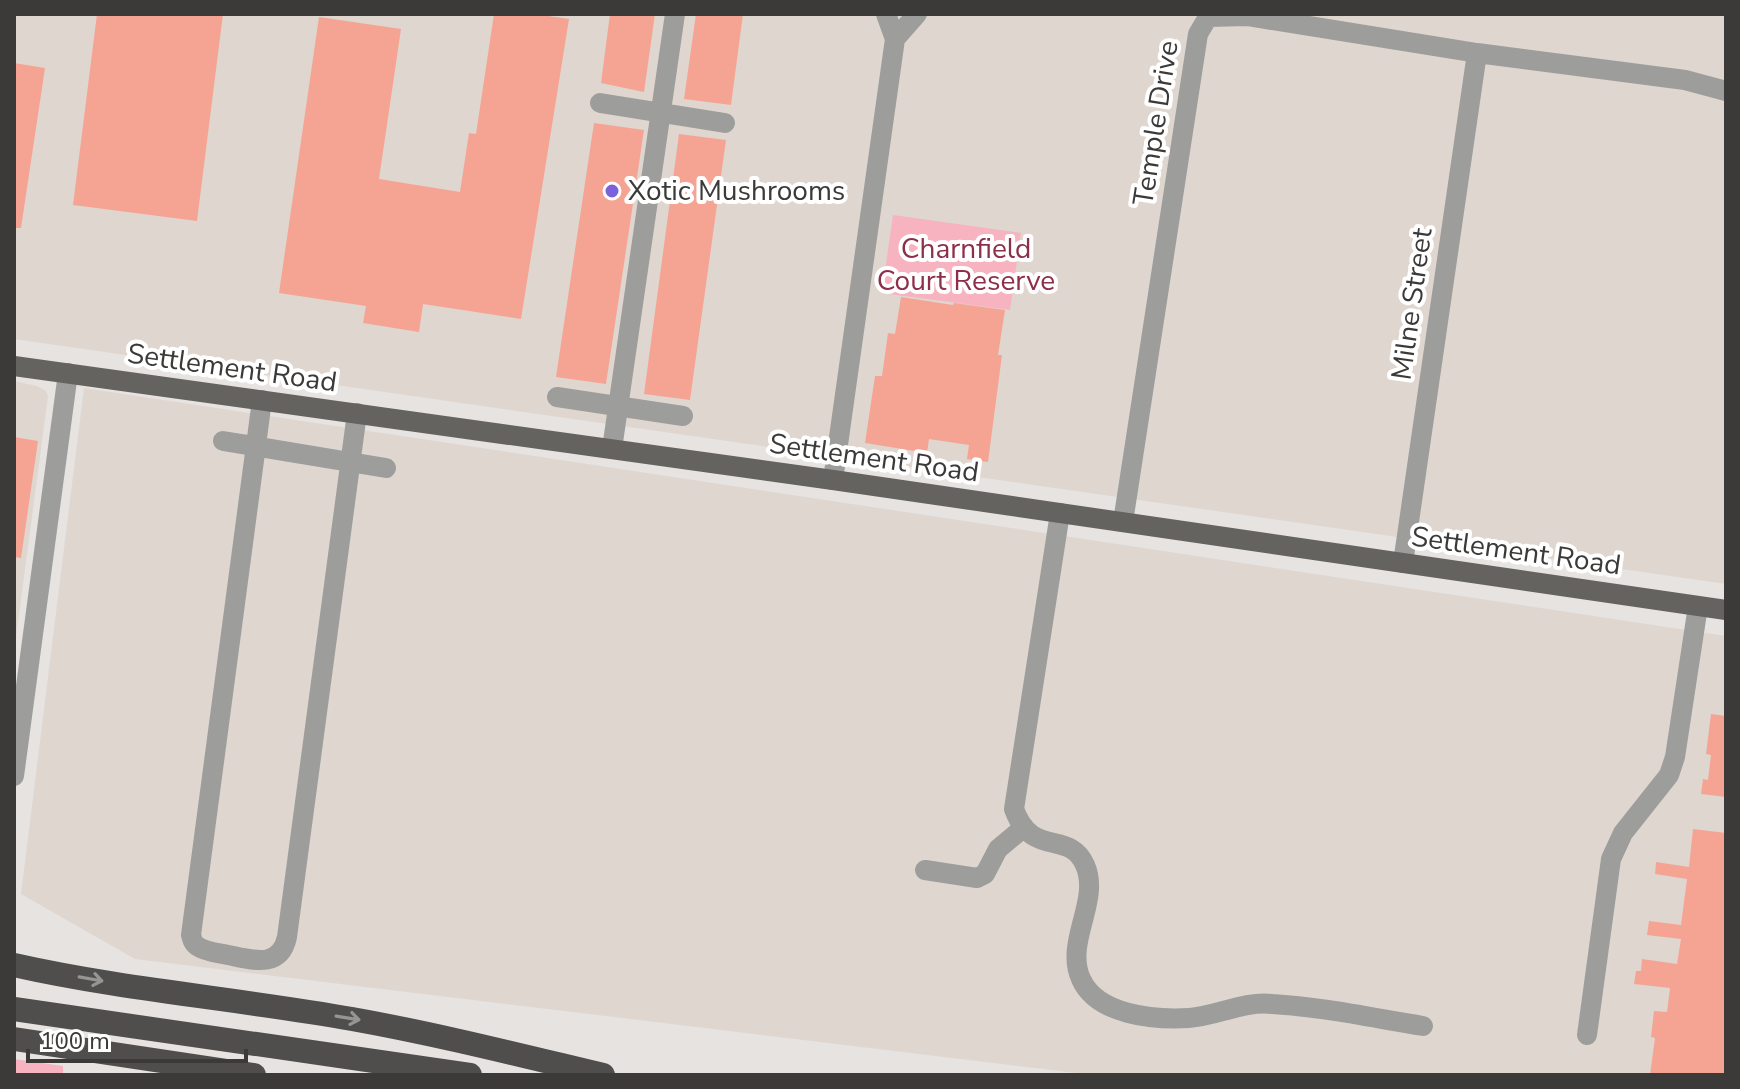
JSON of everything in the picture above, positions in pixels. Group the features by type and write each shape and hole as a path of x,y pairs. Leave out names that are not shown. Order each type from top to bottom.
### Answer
{"highway":[{"path":"14,965 211,999 350,1018 603,1075"},
{"path":"14,1009 470,1075"},
{"path":"14,1039 254,1075"}],"main road":[{"name":"Settlement Road","path":"14,366 833,480 1726,610"}],"street":[{"path":"612,449 675,14"},
{"path":"833,480 895,39 886,14"},
{"path":"895,39 917,14"},
{"name":"Temple Drive","path":"1123,522 1198,34 1208,17 1247,16 1477,53 1685,80 1726,91"},
{"name":"Milne Street","path":"1403,563 1477,53"},
{"path":"600,103 725,123"},
{"path":"14,776 54,416 68,373"},
{"path":"557,397 683,416"},
{"path":"262,400 191,935 193,943 201,949 256,960 278,955 285,947 287,937 357,413"},
{"path":"223,441 386,468"},
{"path":"1060,513 1014,809 1022,829 1033,837 1070,848 1079,854 1089,874 1076,960 1081,980 1089,993 1102,1004 1126,1013 1190,1018 1257,1003 1423,1026"},
{"path":"1587,1035 1611,859 1623,833 1669,775 1675,757 1698,606"},
{"path":"925,870 977,878 985,874 998,849 1022,829"}],"shaded area":[{"path":"14,14 1726,14 1726,584 14,339"},
{"path":"14,381 37,386 48,396 14,652"},
{"path":"84,388 1726,636 1726,1075 1093,1075 135,959 21,894"}],"green space":[{"name":"Charnfield Court Reserve","path":"893,215 1021,233 1010,310 882,293"},
{"path":"14,1059 63,1066 63,1075 14,1075"}],"building":[{"path":"97,14 223,14 197,221 73,205"},
{"path":"494,14 535,14 569,19 521,319 423,304 419,332 363,323 366,306 279,293 319,17 401,29 379,179 460,192 469,133 476,134"},
{"path":"610,14 655,14 644,92 601,83"},
{"path":"696,14 743,14 731,105 684,99"},
{"path":"14,63 45,68 21,228 14,228"},
{"path":"594,123 644,130 606,384 556,377"},
{"path":"679,134 726,140 690,400 644,394"},
{"path":"901,297 1005,310 988,462 967,459 969,445 929,439 927,453 865,443 875,376 882,376 888,333 895,334"},
{"path":"14,437 38,441 21,558 14,557"},
{"path":"1711,714 1726,716 1726,797 1701,794 1703,779 1708,780 1711,755 1706,754"},
{"path":"1693,829 1726,833 1726,1075 1650,1075 1655,1038 1651,1037 1654,1011 1667,1012 1670,988 1634,984 1636,971 1641,971 1642,959 1677,964 1681,939 1647,935 1649,921 1681,925 1687,879 1655,874 1656,862 1689,867"}],"place":[{"name":"Xotic Mushrooms","path":"612,191"}]}
